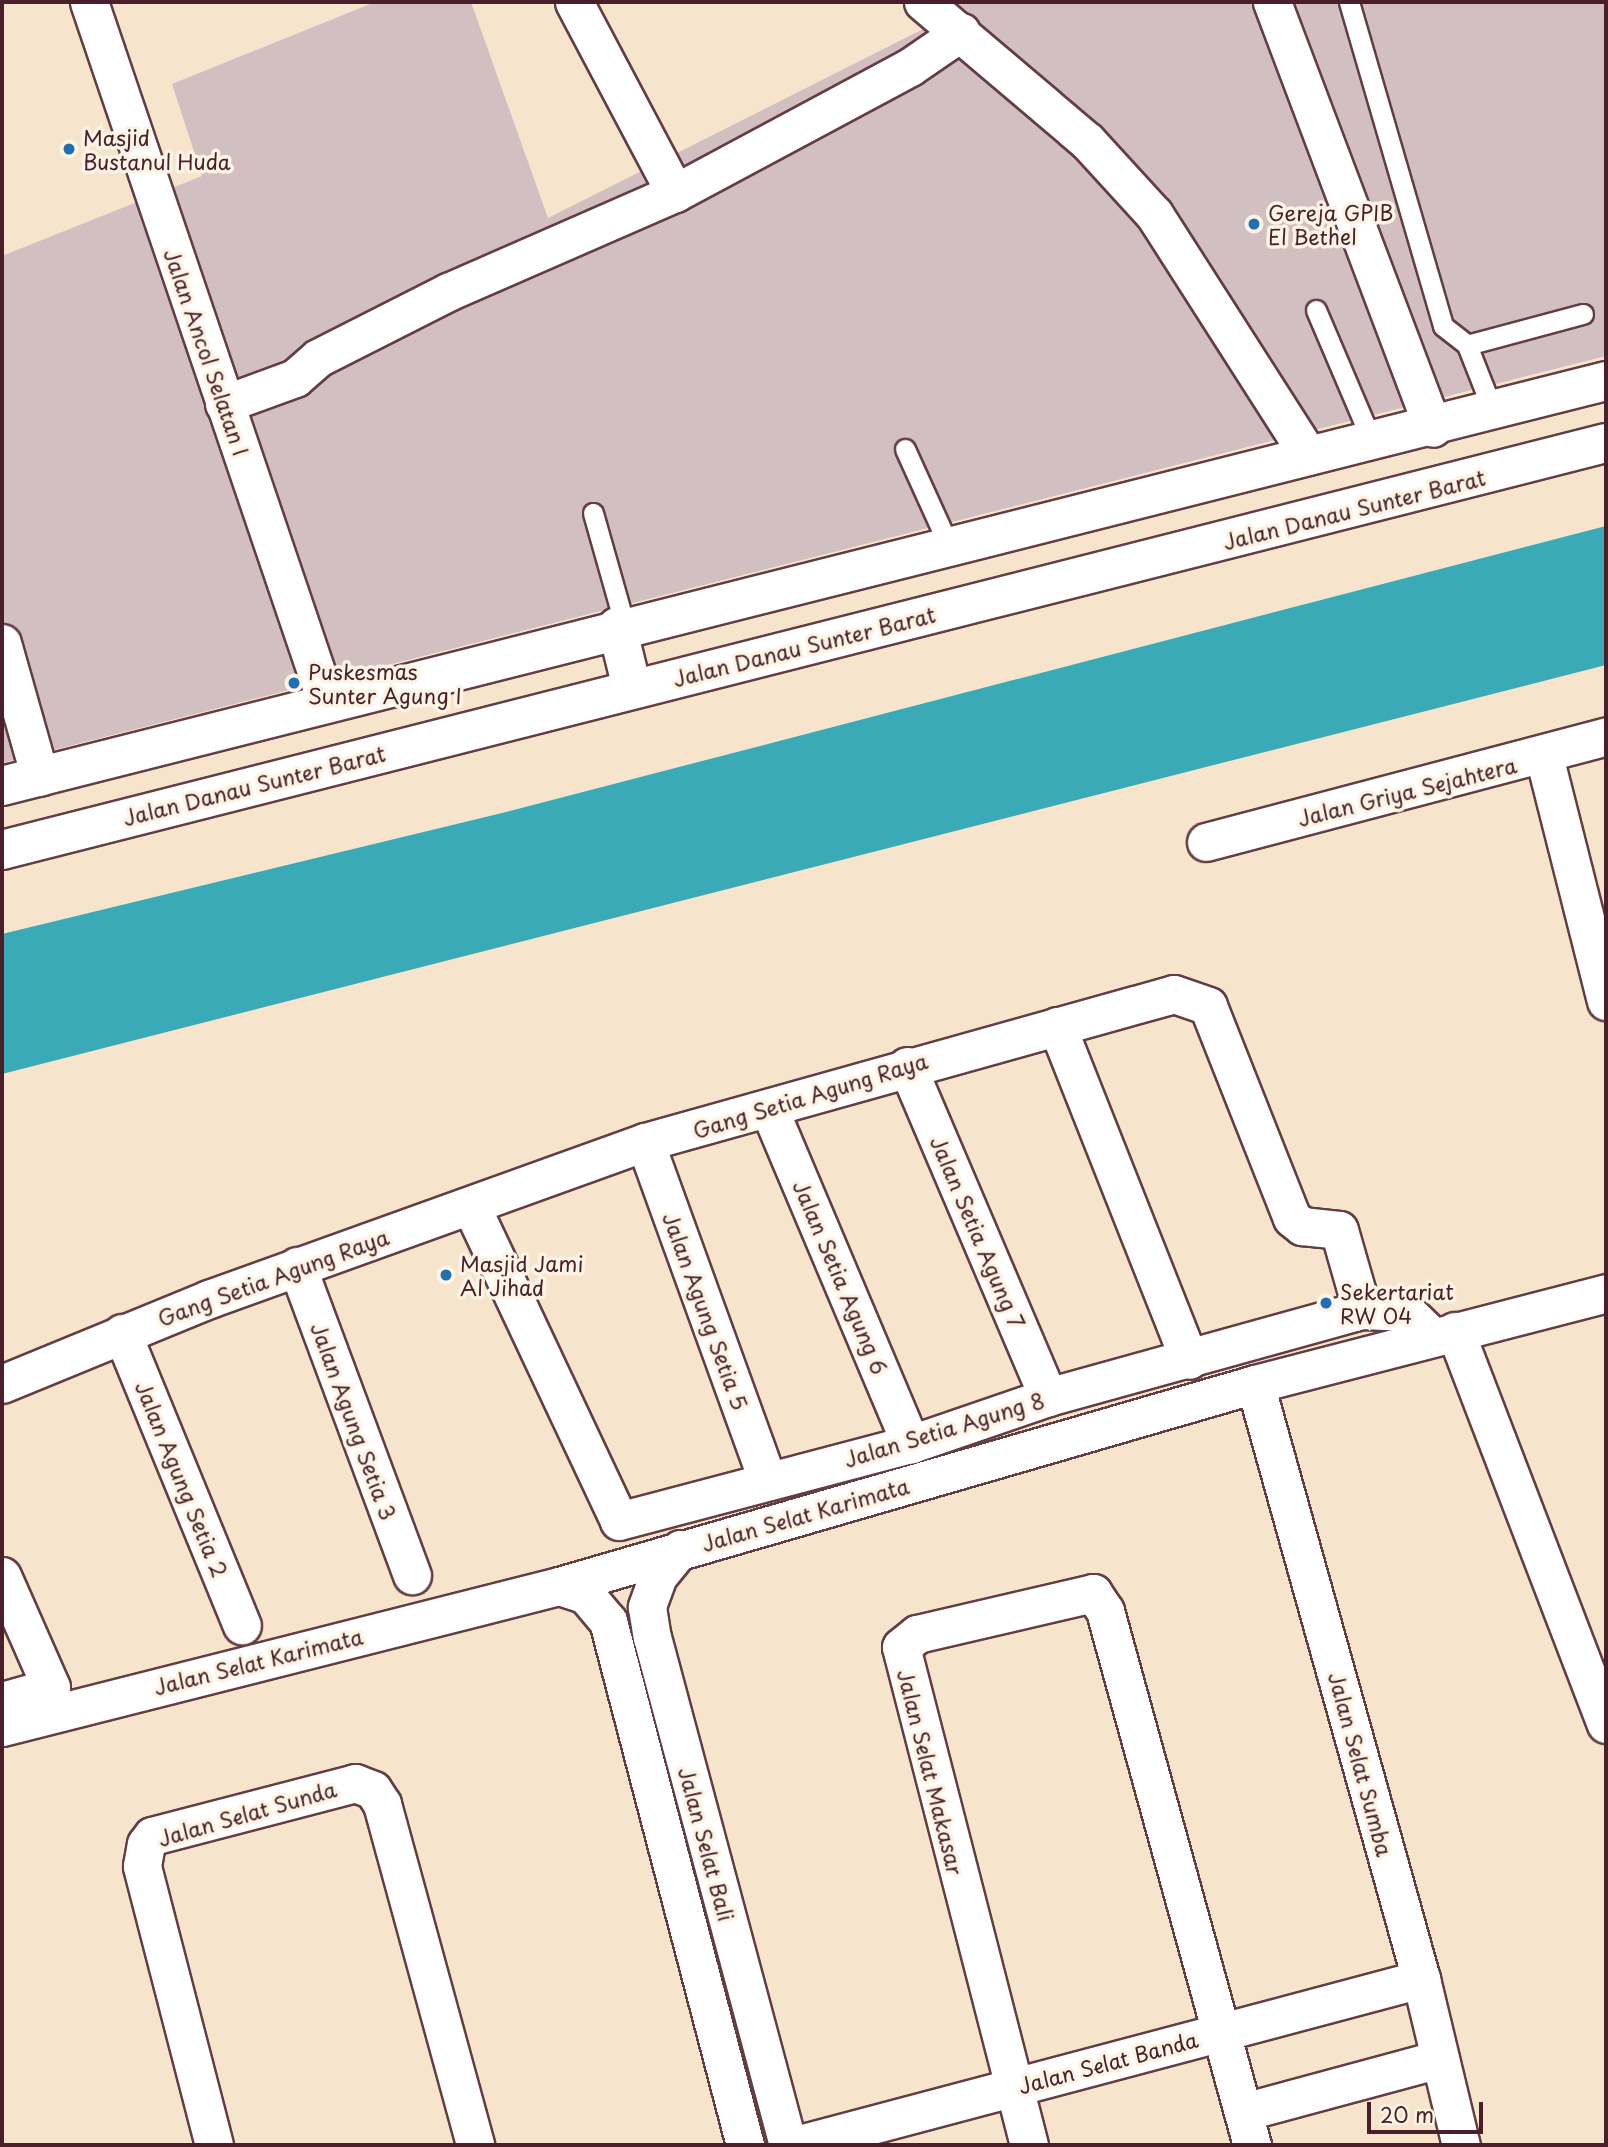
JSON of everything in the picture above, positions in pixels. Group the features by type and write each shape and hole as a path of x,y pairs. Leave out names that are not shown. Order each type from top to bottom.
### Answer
{"main road":[{"path":"2,786 621,626 1309,456 1433,428 1606,381"},
{"name":"Jalan Danau Sunter Barat","path":"2,850 1606,443"},
{"path":"621,626 632,688"}],"street":[{"name":"Jalan Ancol Selatan I","path":"89,2 326,701"},
{"path":"574,2 675,193"},
{"path":"923,2 1087,141 1154,214 1309,456"},
{"path":"1272,2 1433,428"},
{"path":"224,404 295,378 318,358 448,292 675,193 910,67 961,32"},
{"path":"2,643 40,777"},
{"name":"Jalan Griya Sejahtera","path":"1206,842 1544,756 1606,736"},
{"path":"1544,756 1606,1001"},
{"name":"Gang Setia Agung Raya","path":"2,1384 122,1333 297,1266 645,1142 770,1111 907,1066 1174,994 1208,1006 1292,1218 1302,1226 1339,1230 1362,1311"},
{"path":"1057,1026 1189,1360"},
{"name":"Jalan Setia Agung 7","path":"907,1066 1048,1397"},
{"name":"Jalan Setia Agung 6","path":"770,1111 911,1444"},
{"name":"Jalan Agung Setia 5","path":"645,1142 768,1481"},
{"name":"Jalan Setia Agung 8","path":"471,1206 619,1521 911,1444 1048,1397 1362,1311"},
{"name":"Jalan Agung Setia 3","path":"297,1266 412,1575"},
{"name":"Jalan Selat Karimata","path":"2,1727 559,1586 1255,1384 1606,1293"},
{"path":"1362,1311 1407,1312 1444,1334 1606,1724"},
{"name":"Jalan Agung Setia 2","path":"122,1333 242,1625"},
{"name":"Jalan Selat Sumba","path":"1255,1384 1421,1979 1461,2145"},
{"name":"Jalan Selat Bali","path":"680,1549 658,1576 647,1607 652,1637 788,2145"},
{"path":"2,1576 51,1686 2,1701"},
{"name":"Jalan Selat Bali","path":"559,1586 586,1595 608,1621 746,2145"},
{"name":"Jalan Selat Makasar","path":"1014,2087 902,1669 901,1647 916,1634 1093,1593 1105,1611 1221,2032"},
{"name":"Jalan Selat Sunda","path":"214,2145 142,1866 146,1844 152,1836 355,1783 373,1790 382,1804 475,2145"},
{"name":"Jalan Selat Banda","path":"796,2145 1421,1979"},
{"path":"1221,2032 1247,2129 1440,2059"},
{"path":"1014,2087 1029,2145"}],"lane":[{"path":"1349,2 1443,326 1466,345 1493,411"},
{"path":"1316,310 1372,441"},
{"path":"1466,345 1583,314"},
{"path":"905,449 949,546"},
{"path":"593,513 621,626"}],"shaded area":[{"path":"375,2 471,2 548,218 941,20 923,2 1606,2 1606,356 2,763 2,256 202,176 172,84"}],"water":[{"path":"1606,526 1606,665 2,1074 2,934 502,813"}],"place":[{"name":"Masjid Bustanul Huda","path":"69,149"},
{"name":"Gereja GPIB El Bethel","path":"1254,224"},
{"name":"Puskesmas Sunter Agung I","path":"294,683"},
{"name":"Masjid Jami Al Jihad","path":"446,1275"},
{"name":"Sekertariat RW 04","path":"1326,1303"}]}
